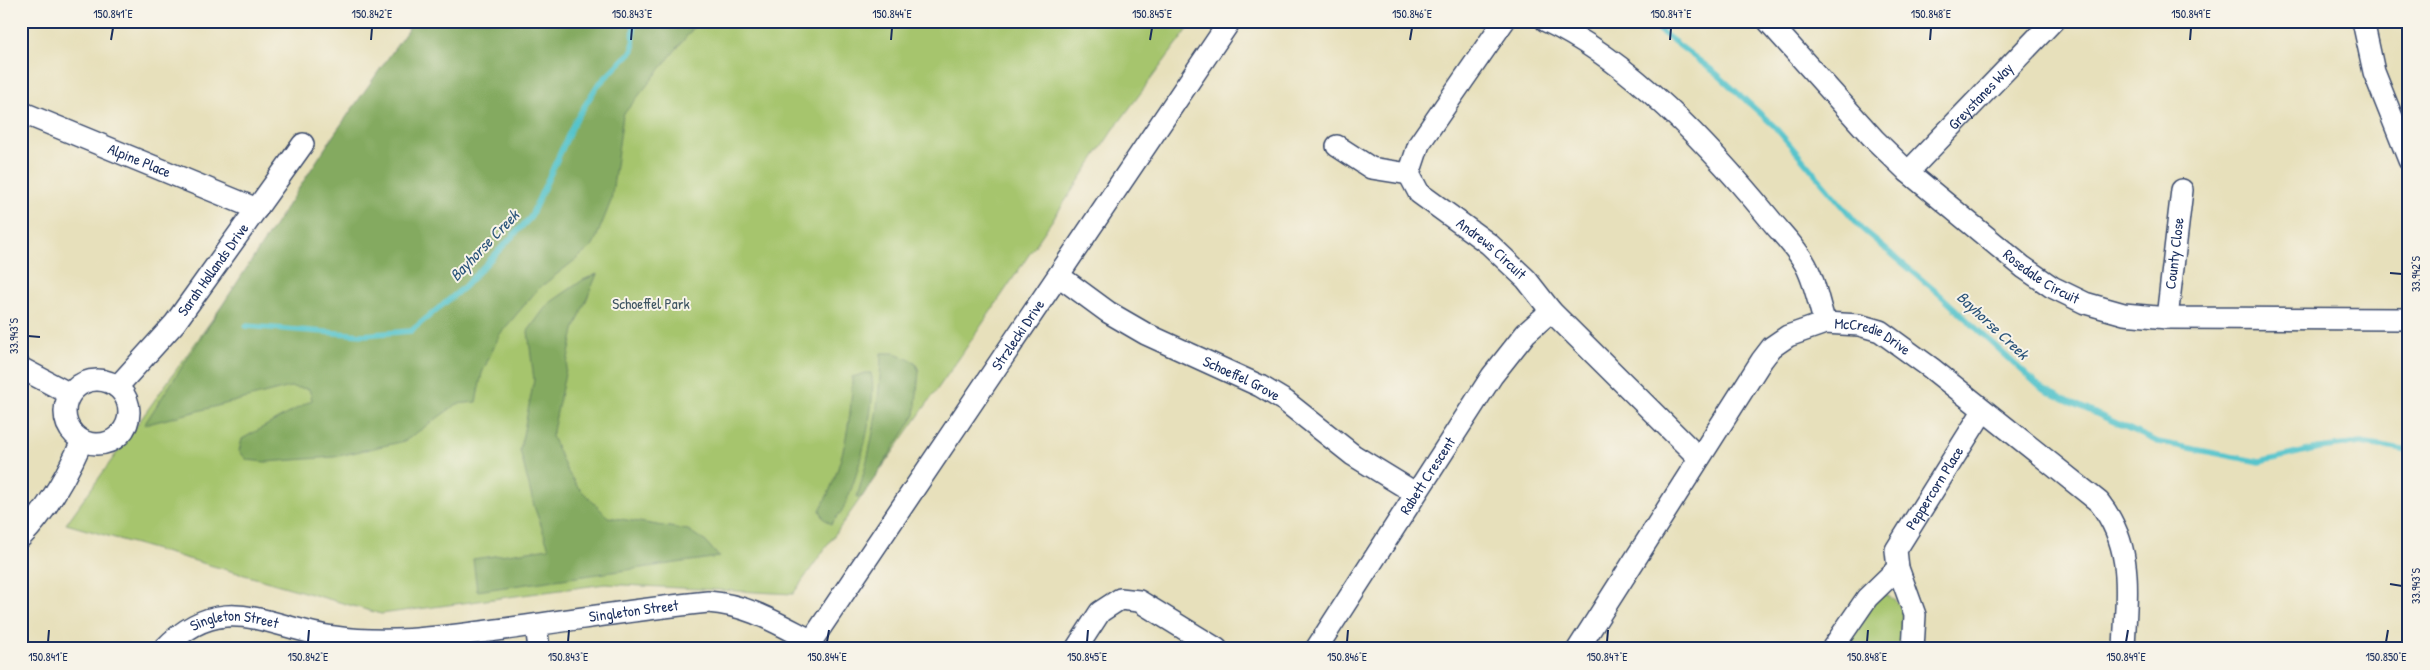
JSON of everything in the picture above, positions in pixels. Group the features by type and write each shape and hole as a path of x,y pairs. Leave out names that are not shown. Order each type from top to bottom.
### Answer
{"street":[{"name":"Strzlecki Drive","path":"808,645 1230,21"},
{"path":"1337,146 1371,168 1409,174 1419,144 1504,21"},
{"path":"1546,21 1565,30 1618,66 1676,116 1740,182 1804,261 1825,323"},
{"name":"Rosedale Circuit","path":"1768,21 1874,139 1908,172 2023,267 2052,288 2085,303 2124,314 2167,318 2409,319"},
{"name":"Greystanes Way","path":"1908,172 2053,21"},
{"path":"2363,21 2374,72 2409,160"},
{"name":"Alpine Place","path":"21,112 257,209"},
{"name":"Sarah Hollands Drive","path":"117,387 176,323 303,144"},
{"name":"Andrews Circuit","path":"1409,174 1419,193 1488,244 1526,279 1551,311 1698,457"},
{"name":"County Close","path":"2167,318 2182,190"},
{"name":"Schoeffel Grove","path":"1059,276 1108,312 1146,334 1260,386 1285,401 1353,455 1415,493"},
{"name":"Rabett Crescent","path":"1316,649 1415,493 1514,347 1551,311"},
{"name":"McCredie Drive","path":"1578,649 1698,457 1772,347 1788,336 1825,323 1859,325 1880,330 1931,368 2099,502 2112,519 2120,538 2126,568 2124,649"},
{"path":"21,368 70,394"},
{"path":"92,380 110,382 117,387 128,404 129,415 121,434 103,444 92,444 82,441 69,429 65,420 64,411 70,394 83,382 92,380"},
{"name":"Peppercorn Place","path":"1913,649 1915,615 1898,568 1896,550 1983,411"},
{"path":"21,537 48,504 70,468 82,441"},
{"path":"1832,649 1867,598 1898,568"},
{"path":"1076,649 1100,612 1120,599 1139,601 1217,649"},
{"name":"Singleton Street","path":"164,649 186,630 208,620 233,615 258,617 333,643 417,640 708,602 729,604 748,609 808,645"},
{"path":"536,625 539,649"}],"green space":[{"path":"414,21 699,21 623,115 611,201 593,246 538,289 500,334 482,373 476,402 457,404 405,441 334,457 266,462 247,460 239,451 242,439 312,400 309,389 290,387 144,425 333,136"},
{"name":"Schoeffel Park","path":"431,21 1194,21 1111,133 960,357 793,594 605,584 381,614 66,524 354,121"},
{"path":"597,274 574,330 552,436 566,469 577,486 608,517 688,530 706,542 719,557 477,591 473,559 549,548 534,506 520,450 534,380 528,331 548,304 583,280"},
{"path":"881,353 895,353 915,362 919,371 915,415 862,497 857,497 874,426 879,390"},
{"path":"871,373 873,385 865,443 847,500 841,512 831,524 824,519 820,510 828,495 840,462 848,428 852,377"},
{"path":"1884,595 1892,598 1901,609 1904,625 1903,649 1839,649 1870,604"}],"waterway":[{"name":"Bayhorse Creek","path":"246,326 363,335 411,331 463,288 530,218 574,123 597,86 633,50 634,21"},
{"name":"Bayhorse Creek","path":"1647,21 1717,74 1774,126 1863,230 1938,293 2042,389 2158,442 2260,462 2318,448 2361,443 2409,451"}]}
